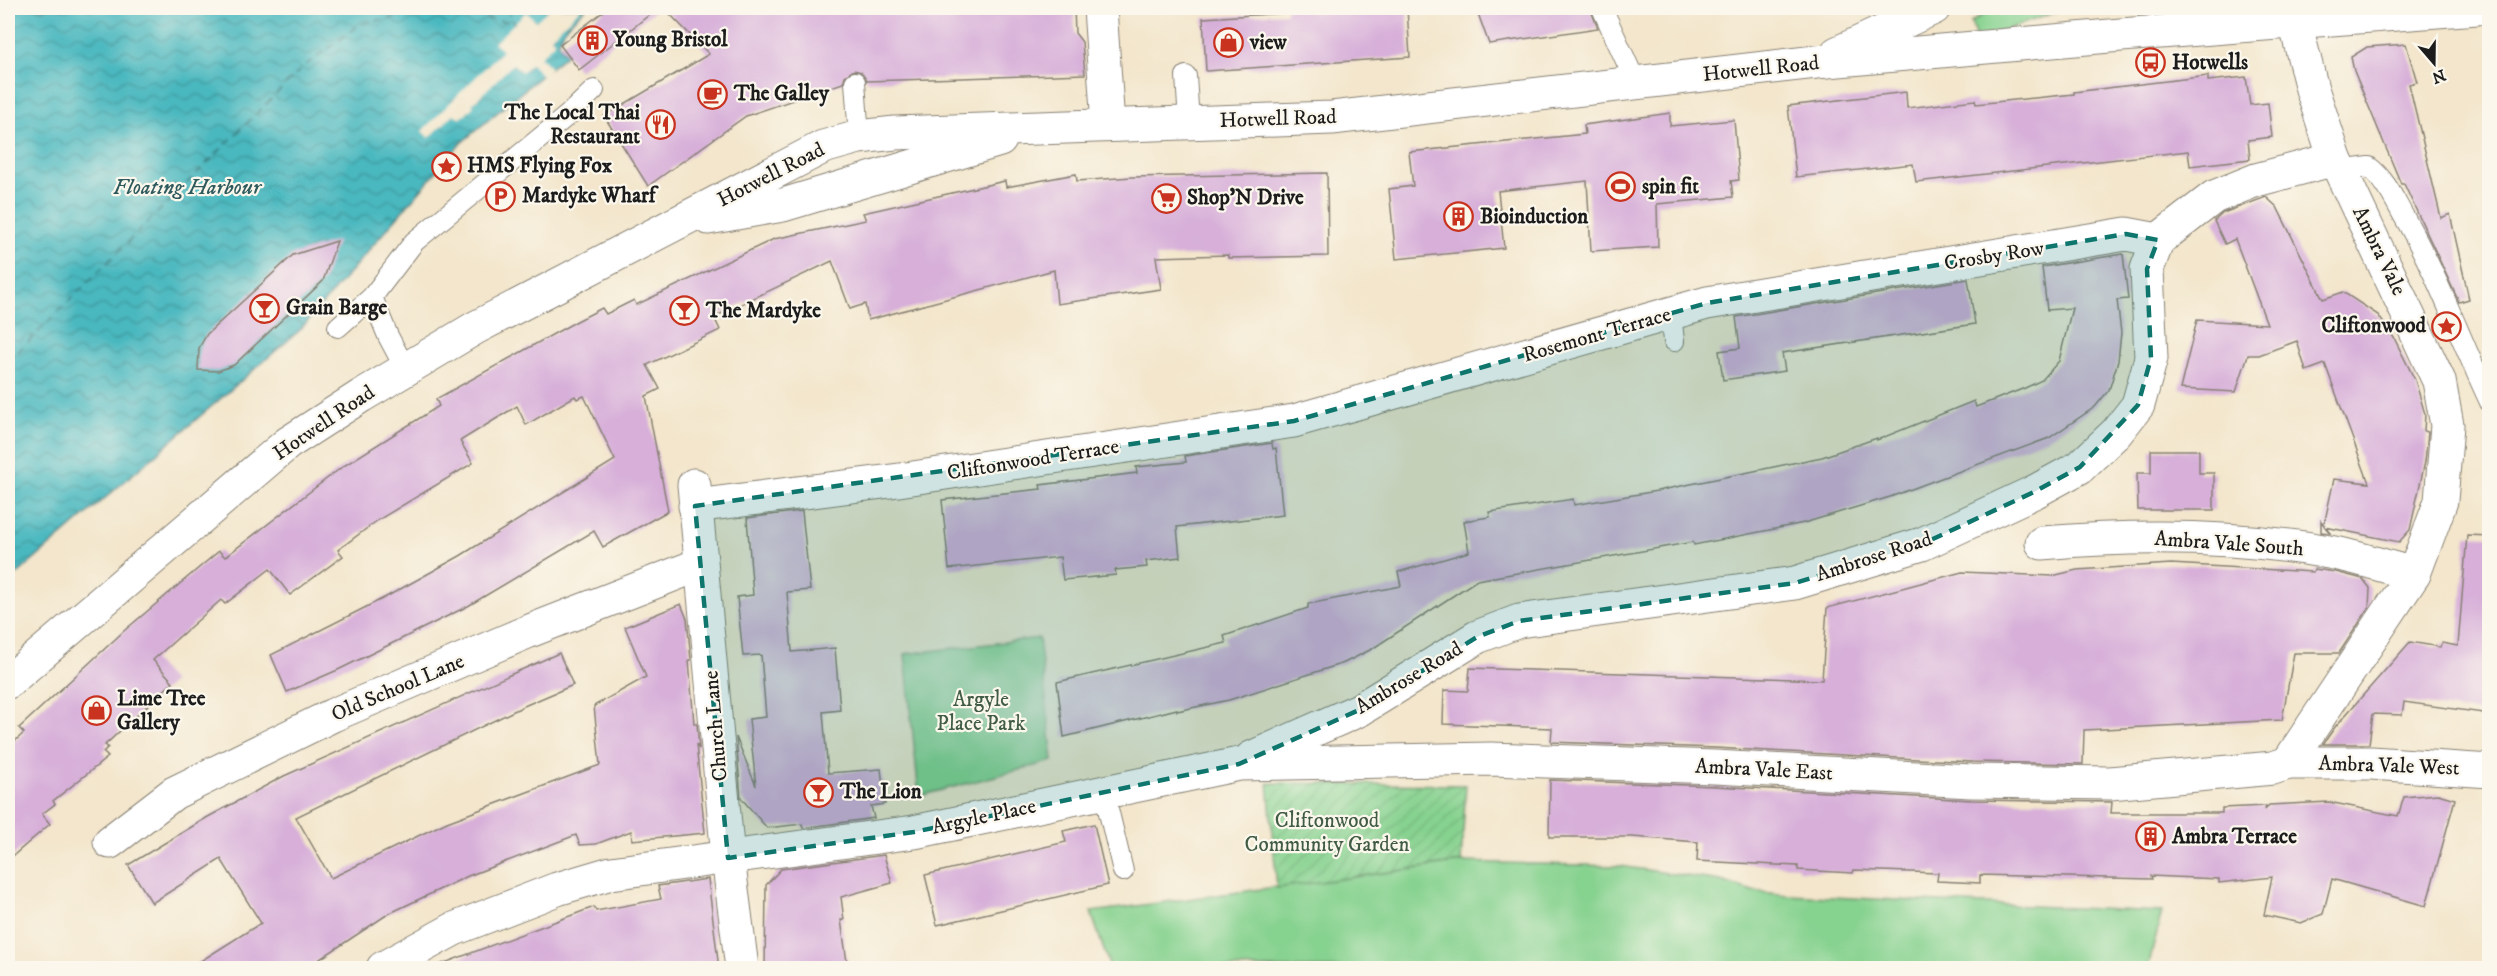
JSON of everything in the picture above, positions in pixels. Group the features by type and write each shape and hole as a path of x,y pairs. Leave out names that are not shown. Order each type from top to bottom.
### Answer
{"street":[{"path":"1100,8 1108,125"},
{"path":"2134,8 2150,22 2178,31"},
{"name":"Hotwell Road","path":"8,682 288,443 475,328 823,147 859,137 895,133 1045,126 1332,118 1816,62 2295,22 2409,10 2477,8"},
{"path":"1816,62 1912,12"},
{"name":"Ambra Vale","path":"2288,763 2414,574 2441,501 2447,425 2439,381 2337,165 2312,89 2295,22"},
{"name":"Hotwell Road","path":"680,222 783,204 1045,126"},
{"path":"2158,240 2214,197 2256,180 2337,165"},
{"name":"Crosby Row","path":"1829,282 2126,234 2158,240"},
{"name":"Ambrose Road","path":"1239,764 1359,710 1477,637 1519,621 1795,583 1922,544 2034,492 2080,467 2116,433 2138,405 2151,358 2147,269 2158,240"},
{"name":"Rosemont Terrace","path":"1368,401 1662,320 1707,303 1829,282"},
{"name":"Cliftonwood Terrace","path":"695,495 910,478 1294,421 1368,401"},
{"name":"Church Lane","path":"695,495 728,858 742,969"},
{"name":"Ambra Vale South","path":"2042,543 2103,537 2204,538 2330,552 2414,574"},
{"name":"Old School Lane","path":"110,842 174,793 333,715 527,632 701,564"},
{"name":"Ambra Vale East","path":"1239,764 1491,759 1971,781 2110,783 2273,768 2288,763"},
{"name":"Ambra Vale West","path":"2288,763 2371,763 2490,771"},
{"name":"Argyle Place","path":"383,969 454,929 557,889 619,872 914,832 1239,764"}],"lane":[{"path":"1602,8 1636,83"},
{"path":"1186,76 1189,122"},
{"path":"855,82 859,137"},
{"path":"338,327 372,297 414,242 594,90"},
{"path":"2337,165 2368,167 2380,176 2431,268 2490,402"},
{"path":"372,297 388,336 406,370"},
{"path":"1104,792 1123,871"}],"highlighted area":[{"path":"2126,234 2158,240 2147,269 2151,358 2138,405 2080,467 2034,492 1922,544 1795,583 1519,621 1477,637 1359,710 1239,764 914,832 728,858 695,506 1294,421 1707,303"}],"green space":[{"path":"1995,8 2067,8 1994,34 1976,38 1971,22"},
{"name":"Argyle Place Park","path":"1039,638 1053,761 919,796 905,654"},
{"name":"Cliftonwood Community Garden","path":"1268,783 1466,785 1461,862 1277,888"},
{"path":"1461,862 1620,866 1721,881 1753,891 1787,895 2162,912 2148,968 1110,968 1091,912"}],"water":[{"name":"Floating Harbour","path":"8,8 586,8 567,25 558,43 567,54 461,143 300,330 8,582"}],"pier":[{"path":"550,8 581,8 551,37 555,42 540,57 551,68 543,76 531,64 522,72 513,64 460,119 454,114 429,138 422,131 502,51 494,43 526,12 536,21"}],"building":[{"name":"Young Bristol","path":"608,8 658,8 579,70 560,45"},
{"path":"664,8 1074,8 1075,33 1082,42 1085,74 867,81 861,72 854,70 845,76 843,83 746,116 648,186 604,116 709,54"},
{"path":"1286,8 1407,8 1410,57 1206,71 1203,18 1286,13"},
{"path":"1476,8 1590,8 1598,28 1489,44"},
{"path":"2406,44 2417,82 2409,84 2441,218 2450,214 2469,299 2459,302 2404,184 2401,184 2354,71 2351,57 2367,47"},
{"path":"2208,76 2208,81 2246,77 2250,105 2268,103 2272,137 2248,140 2250,159 2190,166 2188,151 1916,182 1913,164 1796,177 1788,106 1906,92 1907,108 1975,100 1976,104 2074,94 2074,92"},
{"path":"1670,113 1670,126 1734,120 1739,180 1731,181 1733,197 1657,204 1658,247 1591,251 1587,181 1498,191 1504,248 1396,259 1389,189 1413,186 1409,152 1585,134 1584,125"},
{"path":"1327,173 1328,256 1156,257 1161,289 1057,304 1054,270 868,320 865,304 850,309 832,261 714,317 720,330 647,365 660,389 646,396 668,511 603,547 594,531 468,606 340,669 287,692 271,655 386,597 460,556 615,460 584,396 577,399 575,396 526,425 517,406 460,441 473,463 378,520 338,550 343,556 290,595 270,569 225,604 221,600 153,660 173,682 105,745 108,747 103,752 108,757 53,801 55,804 42,814 50,824 8,860 8,747 24,733 19,728 125,630 219,551 225,557 342,467 439,406 436,399 577,321 602,308 606,314 634,300 636,305 774,239 866,220 863,213 1005,181 1006,187 1076,174 1077,181 1132,177"},
{"path":"2266,197 2277,207 2323,299 2343,292 2378,315 2394,338 2415,380 2425,414 2424,431 2428,432 2425,462 2410,530 2399,542 2325,527 2330,533 2321,532 2321,521 2324,525 2334,479 2369,483 2325,364 2306,371 2297,341 2259,355 2248,355 2236,392 2180,389 2197,320 2267,324 2235,239 2225,244 2214,221 2223,213"},
{"name":"Grain Barge","path":"337,241 323,281 234,365 218,371 198,370 199,348 207,334 293,255"},
{"path":"2123,254 2128,299 2117,300 2121,333 2118,361 2109,390 2095,407 2049,438 1890,497 1804,523 1694,545 1693,542 1477,580 1372,649 1344,663 1229,700 1177,711 1177,709 1064,737 1057,682 1226,643 1224,636 1308,608 1308,604 1401,586 1398,572 1469,552 1464,521 1490,517 1489,512 1573,499 1574,505 1657,491 1822,457 1877,438 1877,440 1974,401 1976,407 2025,388 2042,380 2059,361 2072,308 2047,310 2042,267"},
{"path":"1968,279 1975,324 1782,353 1785,371 1723,380 1719,351 1740,348 1736,317"},
{"path":"1272,443 1273,449 1276,448 1283,515 1177,527 1180,557 1146,561 1147,567 1115,570 1116,575 1063,580 1060,557 949,569 942,500 1041,489 1040,485 1137,473 1136,467 1186,462 1185,456"},
{"path":"2151,450 2199,450 2199,473 2214,473 2214,510 2138,510 2137,473 2151,473"},
{"path":"802,511 810,590 787,592 792,652 835,648 840,710 823,712 828,773 881,769 885,804 871,806 874,818 803,828 802,824 767,828 741,798 736,737 756,786 749,719 766,717 761,655 743,656 737,597 753,595 747,518"},
{"path":"2467,535 2490,536 2490,714 2404,702 2402,715 2373,714 2369,744 2323,744 2335,727 2410,642 2440,647 2442,643 2458,646"},
{"path":"2171,564 2313,572 2314,569 2336,572 2363,579 2370,588 2369,608 2339,653 2294,653 2282,720 2084,730 2083,764 1972,762 1716,748 1551,742 1552,728 1443,724 1444,690 1468,691 1470,668 1822,680 1827,608 1962,572 2052,576 2077,570"},
{"path":"681,604 687,619 694,724 697,724 699,749 696,744 705,833 632,840 631,831 596,844 580,845 576,835 468,876 388,914 305,969 188,969 261,923 221,859 152,903 128,865 208,817 284,776 559,653 573,685 524,706 296,817 331,878 447,822 600,765 594,706 646,677 625,627"},
{"path":"1550,780 1971,800 2112,802 2111,813 2222,813 2222,808 2266,806 2265,810 2269,805 2329,802 2398,816 2404,797 2438,794 2455,799 2426,906 2332,879 2323,914 2301,923 2264,915 2272,877 2219,883 2219,879 2151,876 2152,879 1980,875 1980,883 1937,881 1938,873 1854,870 1853,873 1798,870 1798,866 1697,861 1698,842 1632,837 1549,837"},
{"path":"1094,824 1108,885 937,925 925,875 1066,842 1063,831"},
{"path":"884,855 892,883 841,897 844,920 841,920 848,969 765,969 766,885 781,869"},
{"path":"708,879 719,969 439,969 439,965 594,907 596,911 661,899 658,886"}],"ferry route":[{"path":"506,8 514,22"},
{"path":"8,362 302,68 361,24 433,9 515,23"}],"place":[{"name":"Young Bristol","path":"592,40"},
{"name":"view","path":"1229,43"},
{"name":"Hotwells","path":"2151,63"},
{"name":"The Galley","path":"713,94"},
{"name":"The Local Thai Restaurant","path":"661,125"},
{"name":"HMS Flying Fox","path":"446,166"},
{"name":"spin fit","path":"1621,187"},
{"name":"Mardyke Wharf","path":"501,196"},
{"name":"Shop'N Drive","path":"1166,198"},
{"name":"Bioinduction","path":"1459,217"},
{"name":"Grain Barge","path":"265,308"},
{"name":"The Mardyke","path":"685,311"},
{"name":"Cliftonwood","path":"2447,326"},
{"name":"Lime Tree Gallery","path":"96,711"},
{"name":"The Lion","path":"819,792"},
{"name":"Ambra Terrace","path":"2151,837"}]}
